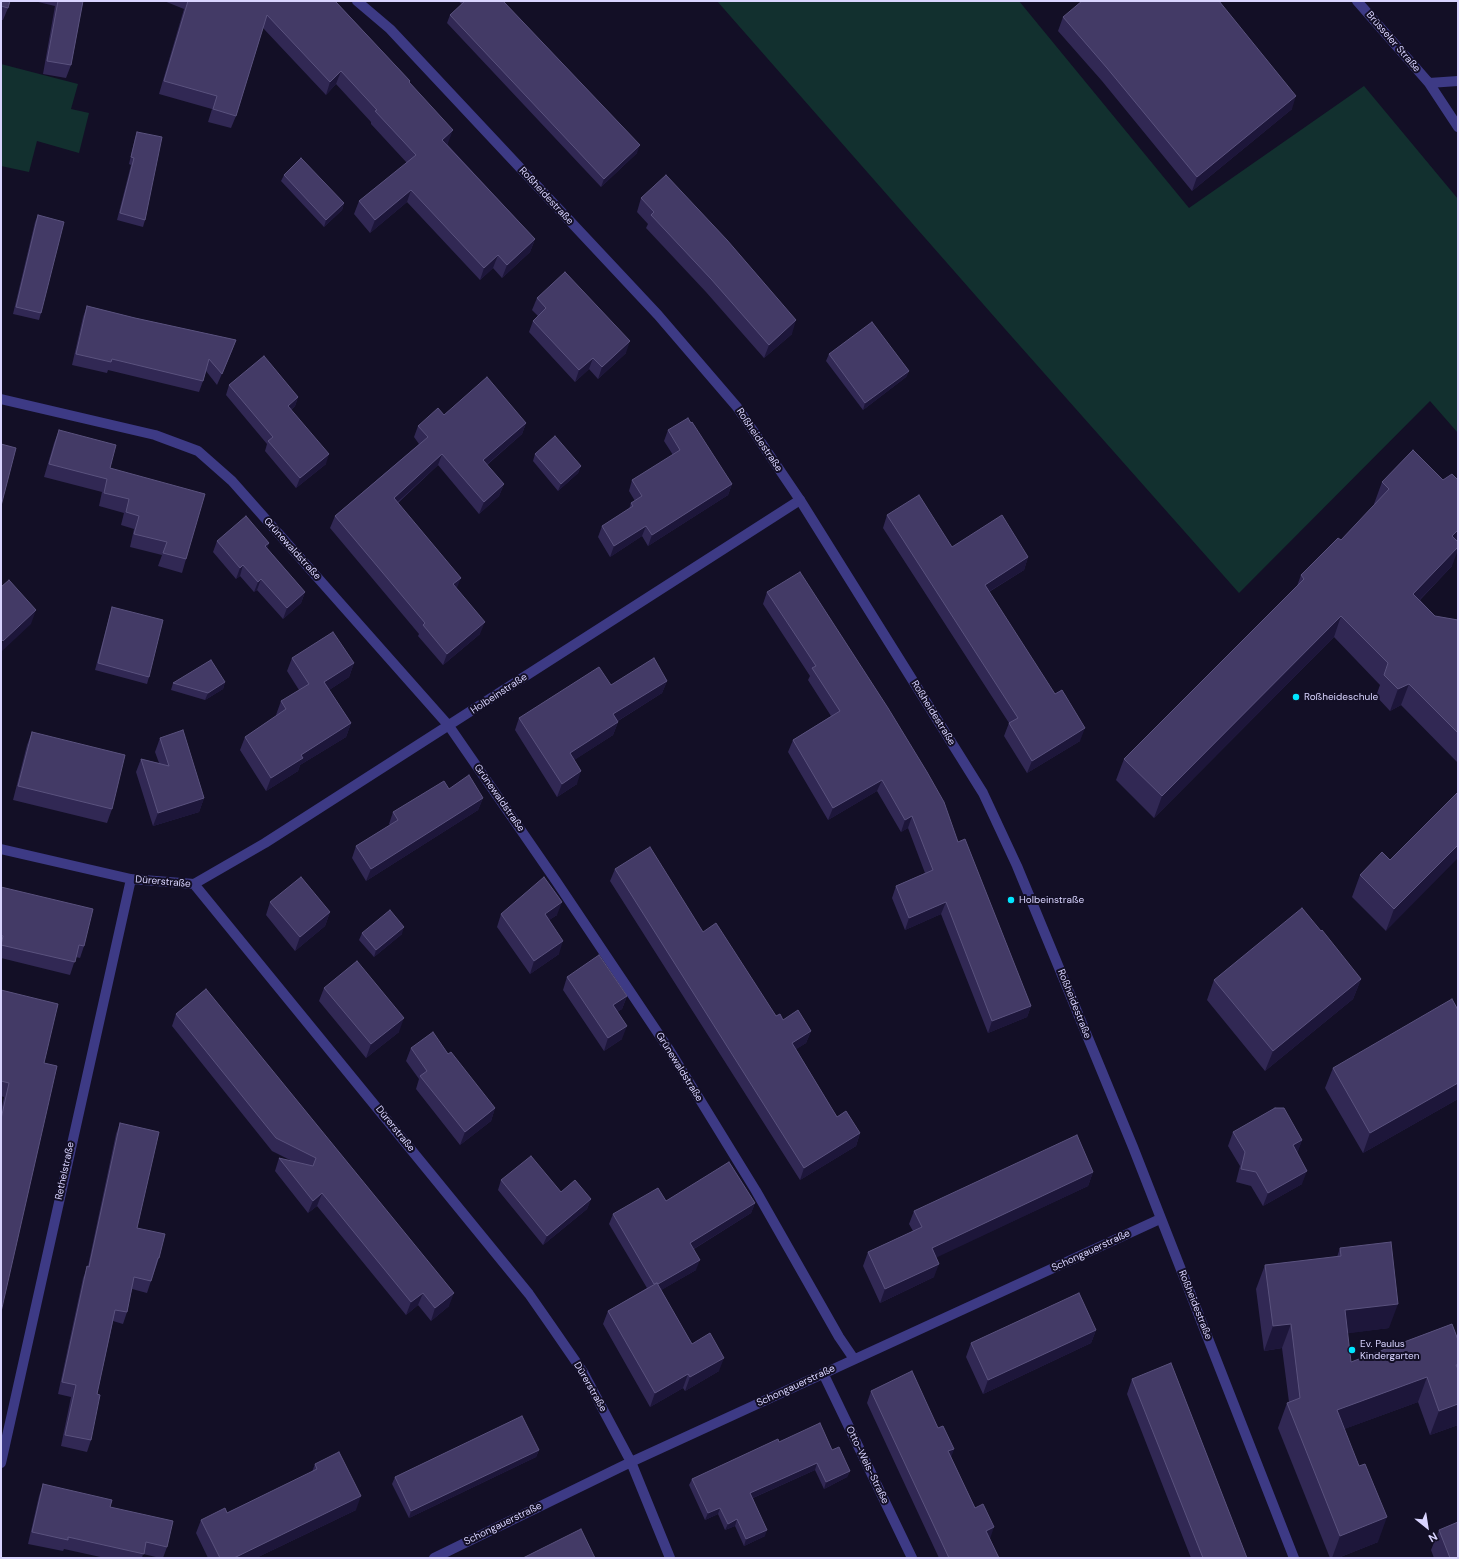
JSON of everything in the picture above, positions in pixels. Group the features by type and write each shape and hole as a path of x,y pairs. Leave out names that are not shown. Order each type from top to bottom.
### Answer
{"street":[{"name":"Roßheidestraße","path":"357,1 390,29 658,315 737,407 800,500 982,793 1018,866 1133,1147 1294,1558"},
{"name":"Brüsseler Straße","path":"1356,1 1428,83 1458,127"},
{"path":"1428,83 1458,81"},
{"name":"Grünewaldstraße","path":"1,399 155,435 198,451 232,481 449,726 556,881 670,1051 756,1191 839,1337 854,1359"},
{"name":"Holbeinstraße","path":"194,884 265,843 800,500"},
{"name":"Dürerstraße","path":"1,849 131,879 194,884 529,1294 583,1372 632,1462 670,1558"},
{"name":"Rethelstraße","path":"1,1463 131,879"},
{"name":"Schongauerstraße","path":"434,1558 632,1462 1160,1219"},
{"name":"Otto-Wels-Straße","path":"823,1373 912,1558"}],"green space":[{"path":"717,1 1019,1 1189,208 1364,86 1458,199 1458,433 1430,401 1239,593"},
{"path":"1,64 78,84 71,109 89,113 79,153 37,141 29,172 1,166"}],"building":[{"path":"1,1 10,1 8,8 1,6"},
{"path":"58,1 83,1 71,65 47,61"},
{"path":"188,1 335,1 410,81 409,82 453,130 442,140 535,239 507,265 498,255 484,268 411,190 375,220 359,201 416,155 375,111 377,110 341,71 330,82 267,15 236,116 213,109 217,96 164,81"},
{"path":"465,1 503,1 640,145 604,179 450,15"},
{"path":"1082,1 1219,1 1296,96 1197,177 1063,17"},
{"path":"137,132 162,137 145,220 120,213 134,158 131,157"},
{"path":"301,158 344,203 326,220 284,175"},
{"path":"666,175 727,240 796,320 769,345 711,279 651,215 654,212 641,198"},
{"path":"38,215 64,222 41,313 16,307"},
{"path":"565,272 630,341 602,367 593,358 579,370 533,321 546,308 537,298"},
{"path":"87,306 236,340 222,374 209,359 203,381 112,359 111,362 76,354"},
{"path":"872,322 909,371 865,403 829,354"},
{"path":"264,356 298,397 288,406 329,454 300,478 268,441 273,437 229,385"},
{"path":"487,377 526,423 483,460 504,484 484,502 442,454 394,498 461,578 453,584 485,622 447,654 423,625 425,623 335,516 428,437 418,426 438,408 444,415"},
{"path":"688,418 732,484 652,535 646,526 614,546 602,526 633,506 631,503 642,496 632,480 680,450 668,430"},
{"path":"59,430 116,445 110,468 205,494 186,559 163,553 167,542 134,534 139,516 126,512 129,499 104,493 107,479 49,464"},
{"path":"555,436 581,466 561,484 535,454"},
{"path":"1,444 16,448 1,506"},
{"path":"1413,450 1443,480 1452,474 1458,480 1458,530 1452,536 1458,542 1458,547 1413,594 1435,616 1458,620 1458,733 1409,684 1398,689 1384,675 1388,663 1341,616 1162,796 1124,759 1304,579 1301,575 1338,538 1341,540 1389,489 1382,482"},
{"path":"919,495 952,547 1002,515 1028,557 985,585 1055,694 1062,690 1085,728 1032,761 1009,723 1018,718 887,515"},
{"path":"246,516 269,543 265,546 305,592 287,608 261,579 258,582 243,565 240,568 217,541"},
{"path":"800,572 888,708 927,772 944,802 958,842 965,839 1031,1006 992,1021 946,902 909,918 896,886 933,870 912,816 905,820 882,780 833,808 793,740 840,711 812,668 816,666 767,592"},
{"path":"9,580 36,610 3,641 1,639 1,587"},
{"path":"112,607 163,620 149,677 98,663"},
{"path":"333,632 354,663 324,682 351,723 301,755 303,758 271,778 245,737 286,709 281,701 309,684 292,658"},
{"path":"654,658 667,681 613,714 618,722 570,753 581,771 562,784 519,718 599,667 611,685"},
{"path":"211,660 225,682 208,693 173,683"},
{"path":"183,730 204,798 158,813 141,759 169,766 160,738"},
{"path":"32,732 125,755 112,809 18,786"},
{"path":"469,775 483,798 371,869 356,846 398,820 393,812 444,781 449,789"},
{"path":"1458,792 1458,845 1394,909 1360,875 1382,852 1390,860"},
{"path":"650,847 703,932 716,923 776,1016 780,1014 783,1020 798,1010 811,1031 792,1043 837,1117 846,1111 860,1133 804,1168 615,869"},
{"path":"301,877 330,912 300,937 270,902"},
{"path":"544,877 562,902 545,914 563,941 534,961 501,914"},
{"path":"1,887 93,909 84,946 79,945 75,962 1,945 3,936 1,935"},
{"path":"1302,908 1321,931 1322,930 1361,979 1273,1051 1214,980"},
{"path":"390,910 404,927 376,950 362,933"},
{"path":"599,955 627,996 613,1005 627,1026 608,1038 567,977"},
{"path":"357,961 404,1018 371,1044 324,988"},
{"path":"206,989 454,1293 435,1308 423,1293 411,1302 322,1193 313,1201 279,1158 313,1166 316,1158 276,1138 176,1014"},
{"path":"1,990 58,1004 44,1063 57,1066 1,1312 1,1119 9,1083 1,1081"},
{"path":"1452,999 1458,1010 1458,1083 1370,1133 1333,1068"},
{"path":"433,1032 448,1054 451,1052 495,1108 465,1132 420,1076 427,1071 411,1048"},
{"path":"1275,1108 1284,1108 1302,1140 1293,1145 1307,1171 1268,1193 1256,1172 1241,1169 1245,1152 1233,1132"},
{"path":"120,1123 159,1132 137,1228 165,1234 151,1281 134,1277 127,1312 115,1310 97,1394 100,1395 91,1440 65,1435 76,1385 62,1382 87,1266 89,1267"},
{"path":"1077,1135 1093,1172 932,1248 939,1264 885,1289 868,1252 922,1227 914,1211"},
{"path":"531,1156 561,1192 575,1180 591,1199 547,1236 501,1180"},
{"path":"729,1162 755,1203 690,1243 700,1260 658,1284 654,1284 613,1214 658,1188 666,1201"},
{"path":"1391,1242 1398,1304 1345,1310 1351,1362 1452,1324 1458,1340 1458,1365 1456,1365 1458,1369 1458,1404 1439,1411 1427,1377 1337,1410 1359,1466 1365,1464 1387,1517 1340,1536 1287,1403 1300,1398 1291,1324 1273,1326 1265,1265 1341,1256 1340,1248"},
{"path":"657,1283 692,1344 710,1333 724,1358 690,1377 688,1374 655,1393 608,1311"},
{"path":"1079,1293 1096,1330 988,1380 971,1343"},
{"path":"1171,1363 1247,1558 1203,1558 1132,1379"},
{"path":"912,1371 938,1428 943,1426 954,1449 948,1451 975,1508 983,1504 994,1527 986,1531 999,1558 949,1558 871,1391"},
{"path":"522,1416 539,1450 411,1511 395,1477"},
{"path":"820,1423 832,1450 839,1447 850,1471 826,1482 817,1463 750,1493 767,1530 746,1539 737,1519 728,1524 720,1508 708,1513 692,1479 778,1439 779,1442"},
{"path":"339,1452 361,1496 234,1558 220,1558 201,1520 225,1508 227,1513 317,1469 315,1464"},
{"path":"43,1484 112,1500 110,1507 173,1521 167,1547 146,1542 144,1554 68,1537 68,1540 32,1532"},
{"path":"1458,1522 1458,1558 1450,1558 1439,1530"},
{"path":"581,1529 595,1558 523,1558"}],"place":[{"name":"Roßheideschule","path":"1296,697"},
{"name":"Holbeinstraße","path":"1011,900"},
{"name":"Ev. Paulus Kindergarten","path":"1352,1350"}]}
